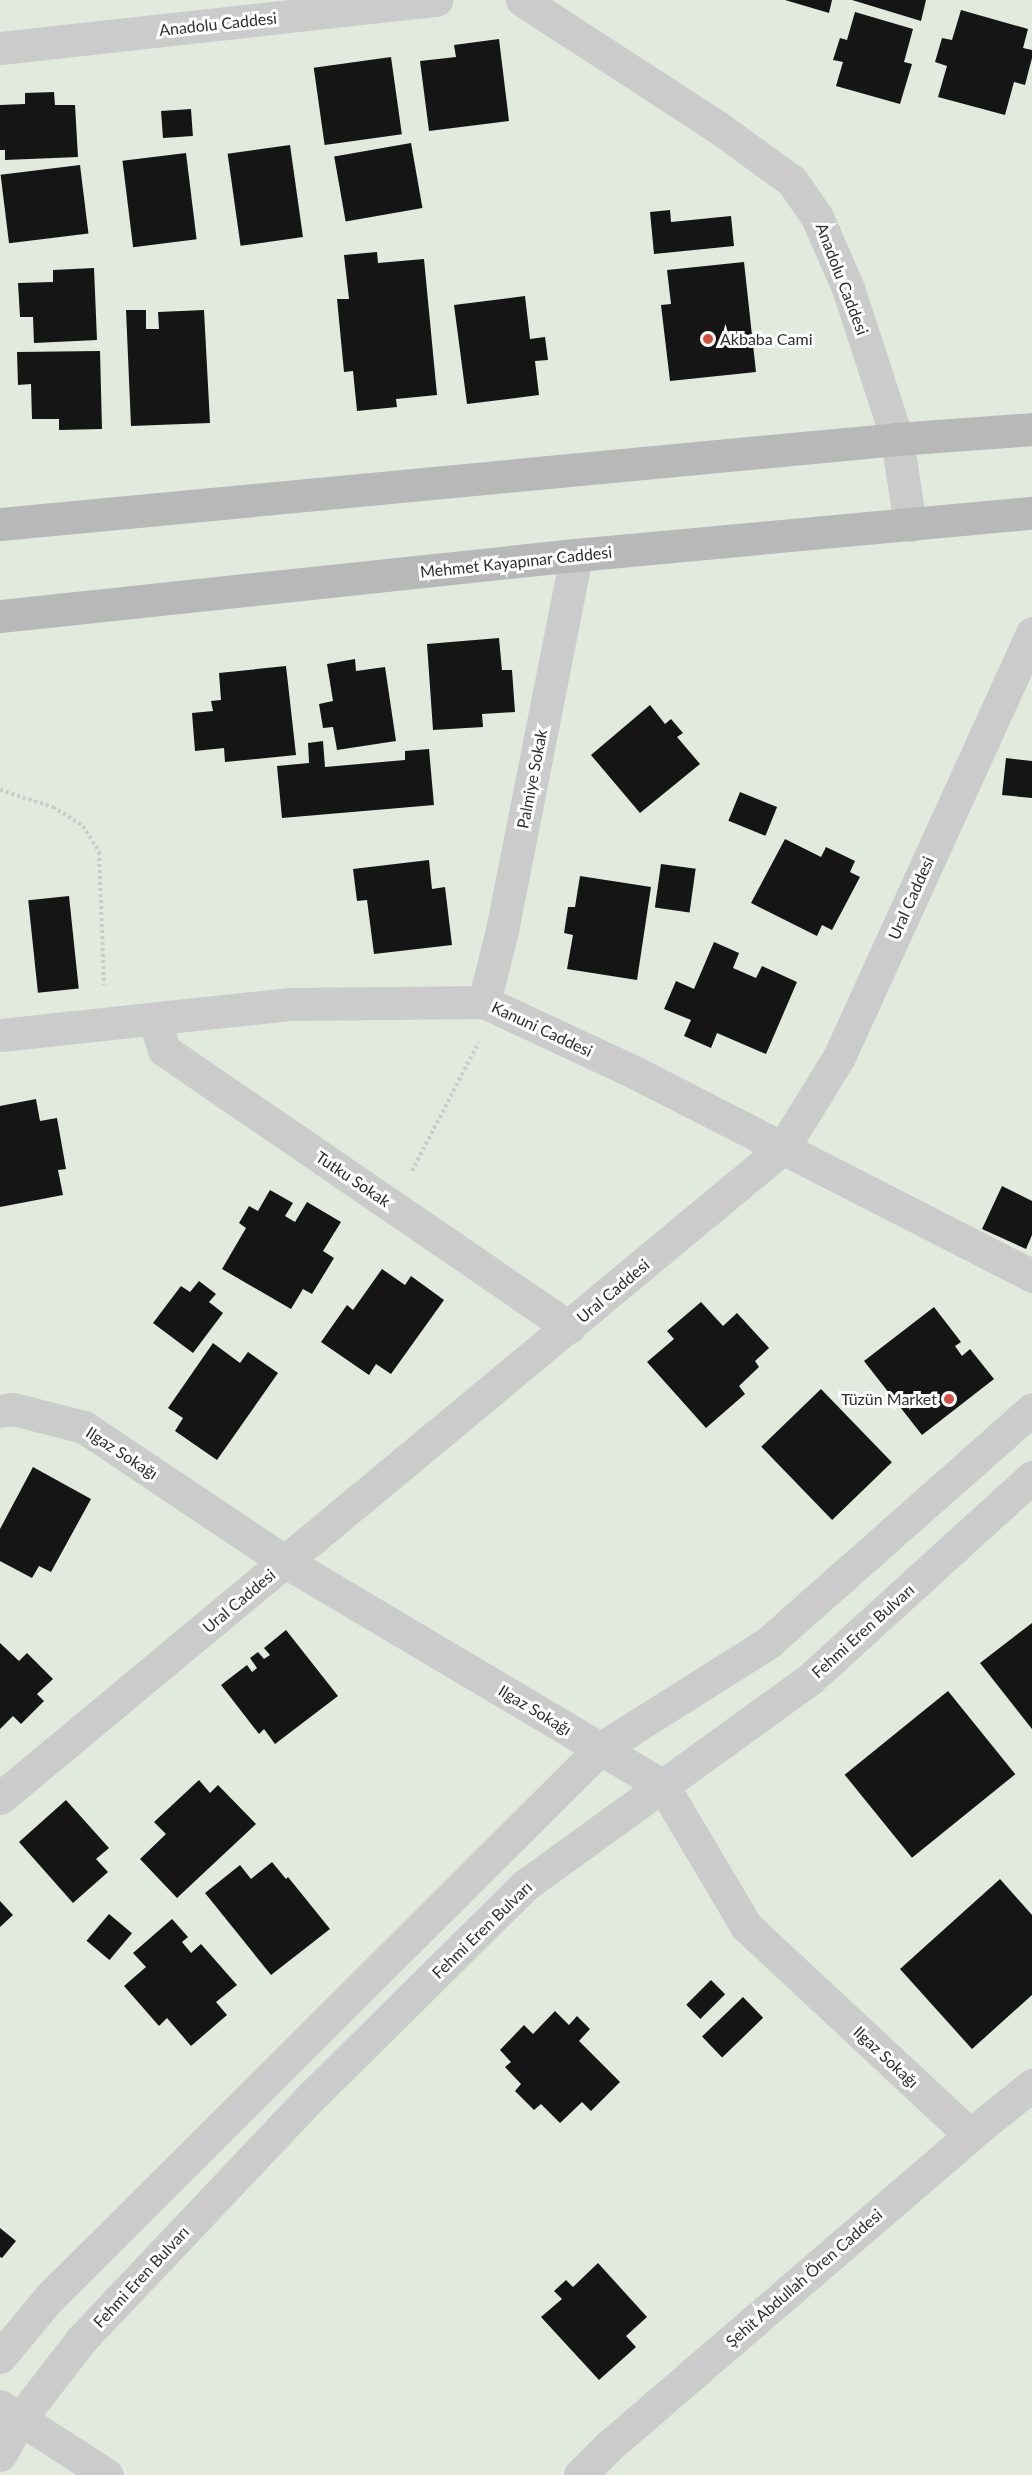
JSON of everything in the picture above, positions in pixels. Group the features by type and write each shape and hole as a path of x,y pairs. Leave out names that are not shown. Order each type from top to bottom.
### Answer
{"main road":[{"path":"0,524 897,439 1032,429"},
{"name":"Mehmet Kayapınar Caddesi","path":"0,616 576,555 1032,513"}],"street":[{"name":"Anadolu Caddesi","path":"0,48 436,0"},
{"name":"Anadolu Caddesi","path":"522,0 719,128 792,181 817,217 848,288 897,439 910,525"},
{"name":"Palmiye Sokak","path":"491,1005 504,918 576,555"},
{"name":"Ural Caddesi","path":"0,1798 783,1149 839,1058 1032,633"},
{"name":"Kanuni Caddesi","path":"0,1035 291,1004 491,1005 636,1073 1032,1276"},
{"name":"Tutku Sokak","path":"154,1018 164,1050 569,1327"},
{"name":"Ilgaz Sokağı","path":"0,1411 13,1408 84,1428 286,1562 663,1786 746,1926 970,2135"},
{"path":"0,2356 57,2289 600,1749 769,1642 1032,1408"},
{"name":"Fehmi Eren Bulvarı","path":"0,2455 10,2413 314,2094 524,1886 810,1679 1032,1477"},
{"name":"Şehit Abdullah Ören Caddesi","path":"580,2475 609,2446 970,2135 1032,2085"},
{"path":"10,2413 107,2475"}],"path":[{"path":"0,790 53,807 63,813 83,826 99,852 106,1024"},
{"path":"393,1207 491,1005"}],"shaded area":[{"path":"0,0 1032,0 1032,2475 0,2475"}],"building":[{"path":"785,0 832,0 829,13"},
{"path":"852,0 926,0 921,21"},
{"path":"961,10 1028,29 1023,48 1032,50 1032,58 1025,85 1014,82 1005,115 938,97 947,66 935,62 942,38 952,40"},
{"path":"855,12 913,29 904,62 912,64 900,104 836,86 843,62 833,60 840,38 847,40"},
{"path":"499,39 509,121 429,131 420,61 456,57 454,45"},
{"path":"391,57 402,134 325,145 314,68"},
{"path":"54,92 55,105 75,105 78,157 5,160 5,150 0,150 0,105 25,104 25,93"},
{"path":"191,109 193,136 163,138 161,111"},
{"path":"411,143 422,208 346,222 334,157"},
{"path":"290,145 303,237 241,246 228,154"},
{"path":"186,153 197,239 133,247 122,161"},
{"path":"80,165 88,233 9,243 1,175"},
{"path":"670,210 671,222 731,216 734,246 654,254 650,212"},
{"path":"377,252 378,263 424,259 437,395 396,399 397,407 357,411 353,371 344,372 337,299 349,299 344,255"},
{"name":"Akbaba Cami","path":"744,262 756,372 670,381 661,305 671,304 667,270"},
{"path":"94,268 97,340 34,343 33,317 20,317 18,283 53,282 53,270"},
{"path":"525,296 530,339 545,337 548,360 535,361 539,395 467,404 454,305"},
{"path":"126,310 146,310 146,329 159,329 158,312 204,310 210,423 131,426"},
{"path":"100,351 102,429 59,430 59,419 32,419 31,384 18,385 17,352"},
{"path":"499,638 502,670 512,670 515,712 482,714 483,727 433,730 427,644"},
{"path":"355,659 356,671 385,667 396,741 337,750 333,727 323,728 319,704 333,701 327,664"},
{"path":"286,666 296,755 225,762 224,748 195,751 192,713 213,711 211,701 221,700 219,673"},
{"path":"650,705 665,724 671,719 683,733 677,737 700,764 640,813 591,755"},
{"path":"323,741 325,767 405,760 405,751 429,749 434,805 282,818 277,766 309,763 308,743"},
{"path":"1006,758 1032,761 1032,798 1002,795"},
{"path":"740,792 777,807 765,836 728,821"},
{"path":"785,839 821,857 826,847 855,861 850,872 860,877 832,930 822,925 817,936 751,903"},
{"path":"429,860 432,889 445,887 452,945 374,954 367,900 357,901 353,869"},
{"path":"661,864 696,869 690,912 655,908"},
{"path":"580,876 651,887 637,980 567,969 573,935 564,933 568,907 575,907"},
{"path":"69,896 79,988 38,993 28,900"},
{"path":"714,942 739,953 733,968 756,978 762,966 797,982 766,1054 717,1033 711,1048 684,1036 691,1020 664,1009 676,981 694,989"},
{"path":"36,1099 40,1121 57,1118 66,1169 58,1170 63,1195 0,1207 0,1106"},
{"path":"1002,1186 1032,1201 1032,1235 1026,1249 982,1229"},
{"path":"270,1190 293,1203 285,1216 295,1222 307,1202 341,1222 323,1251 334,1258 312,1294 303,1289 291,1309 222,1269 246,1228 239,1223 249,1206 258,1211"},
{"path":"382,1269 405,1285 411,1276 444,1300 391,1374 376,1364 369,1375 321,1342 347,1305 353,1310"},
{"path":"199,1281 216,1294 209,1302 223,1313 193,1353 153,1323 181,1286 190,1292"},
{"path":"701,1302 723,1326 737,1313 769,1348 755,1361 759,1367 739,1386 745,1394 706,1428 647,1362 674,1339 667,1331"},
{"path":"934,1307 961,1342 955,1346 962,1356 970,1349 994,1379 922,1435 864,1361"},
{"path":"213,1343 240,1363 248,1352 278,1373 217,1460 175,1431 183,1418 168,1408"},
{"path":"821,1389 892,1462 832,1520 761,1447"},
{"path":"33,1467 91,1499 51,1572 39,1566 32,1578 0,1561 0,1529"},
{"path":"1032,1623 1032,1729 980,1663"},
{"path":"286,1630 338,1696 275,1744 264,1729 259,1734 221,1685 247,1665 252,1672 257,1668 250,1658 258,1652 264,1659 270,1655 264,1648"},
{"path":"0,1643 19,1661 27,1653 53,1679 37,1694 44,1701 21,1724 13,1716 0,1729"},
{"path":"948,1691 1015,1774 912,1858 845,1775"},
{"path":"199,1780 210,1793 218,1785 256,1824 177,1898 140,1859 166,1834 154,1822"},
{"path":"66,1800 109,1848 96,1859 108,1872 73,1903 19,1842"},
{"path":"272,1862 286,1879 288,1877 330,1929 271,1975 205,1893 240,1865 251,1879"},
{"path":"1000,1879 1032,1915 1032,1995 972,2049 900,1969"},
{"path":"0,1901 13,1915 0,1927"},
{"path":"109,1914 132,1933 109,1960 87,1941"},
{"path":"172,1919 188,1937 182,1942 191,1953 201,1944 237,1985 216,2002 227,2015 191,2046 167,2018 159,2026 124,1986 146,1967 133,1953"},
{"path":"711,1980 725,1994 700,2019 686,2005"},
{"path":"743,1997 763,2018 722,2057 702,2037"},
{"path":"555,2011 569,2025 577,2016 590,2029 579,2041 620,2082 591,2111 582,2102 560,2123 541,2104 534,2110 515,2091 521,2084 505,2067 511,2062 500,2050 524,2025 533,2034"},
{"path":"0,2228 16,2241 2,2258 0,2257"},
{"path":"598,2263 647,2317 626,2336 636,2347 599,2380 541,2317 562,2299 554,2291 566,2280 573,2287"}],"place":[{"name":"Akbaba Cami","path":"708,339"},
{"name":"Tüzün Market","path":"949,1399"}]}
